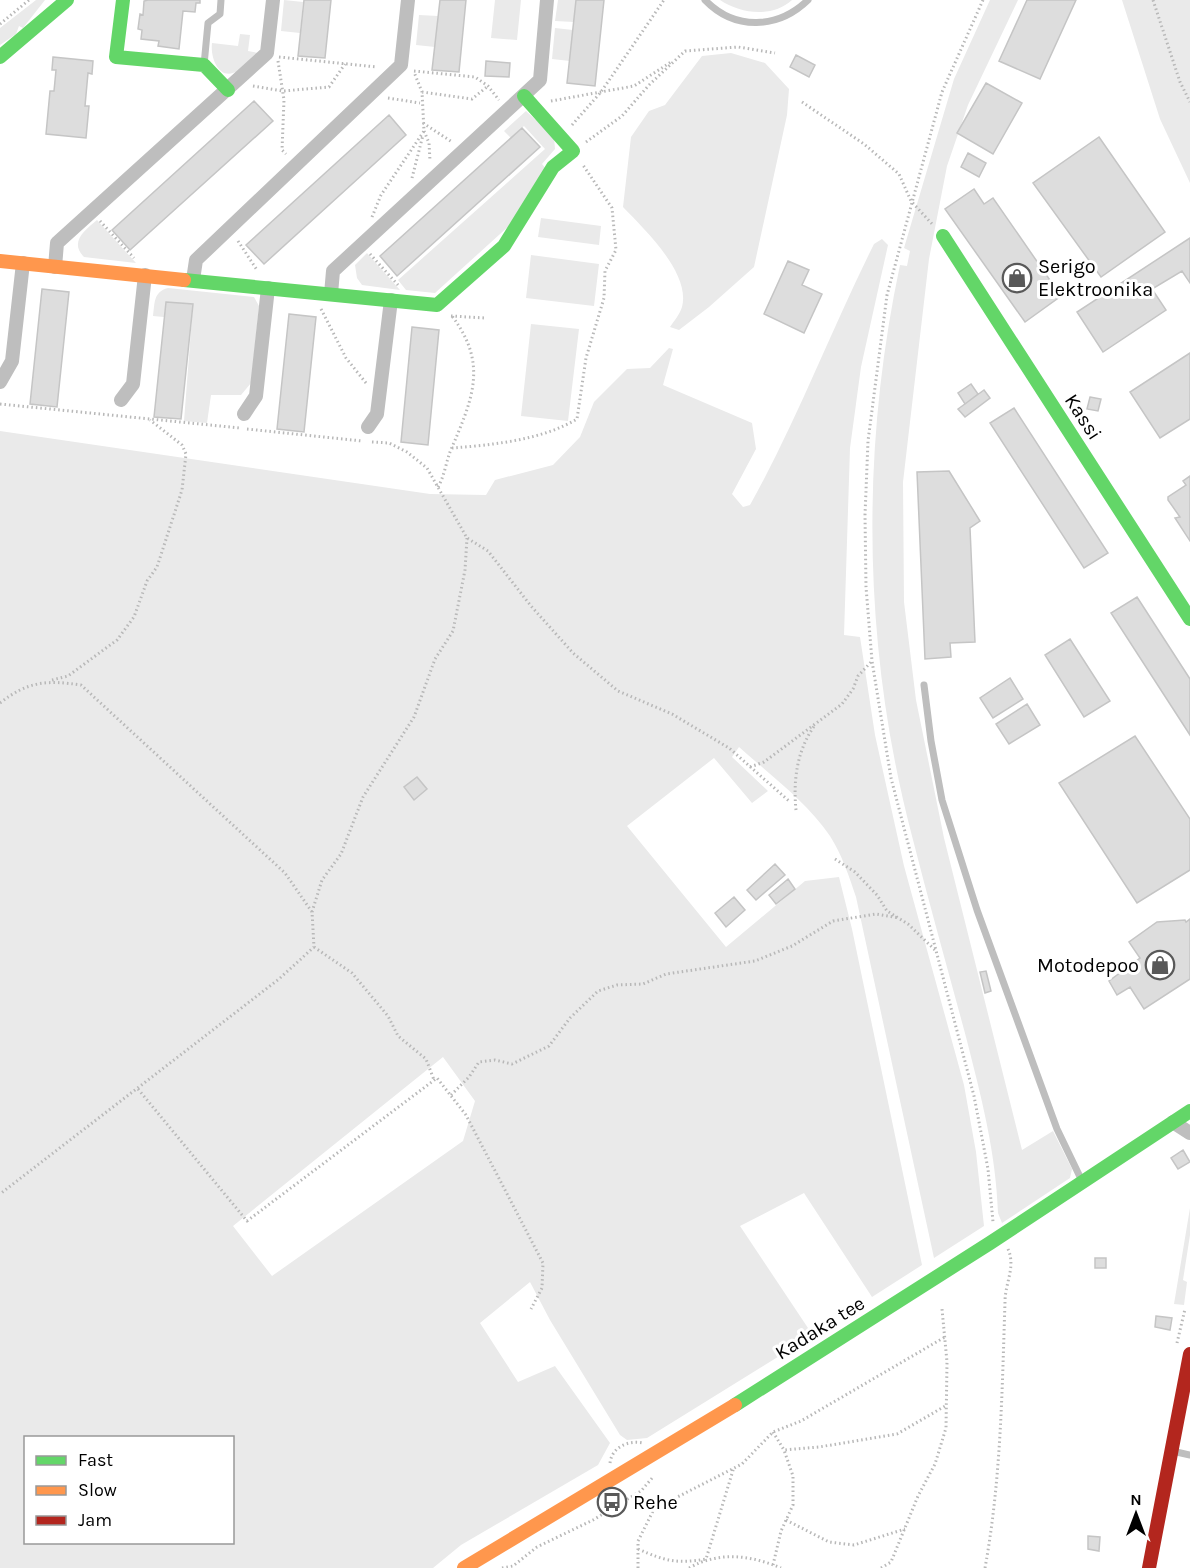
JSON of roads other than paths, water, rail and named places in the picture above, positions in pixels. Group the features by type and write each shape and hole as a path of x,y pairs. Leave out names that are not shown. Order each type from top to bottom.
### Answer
{"street":[{"path":"0,57 67,0"},
{"path":"123,0 116,57 204,65 228,90"},
{"path":"55,267 57,243 267,53 273,0"},
{"path":"193,280 196,260 401,65 408,0"},
{"path":"331,294 333,271 508,111 528,100 540,80 547,0"},
{"path":"0,261 55,267 143,270 193,280 265,283 331,294 437,305 504,246 553,167 573,151 528,100"},
{"name":"Kassi","path":"943,236 1190,619"},
{"path":"0,382 12,361 23,263"},
{"path":"121,400 133,384 143,270"},
{"path":"244,414 256,396 265,283"},
{"path":"368,428 377,414 391,300"},
{"name":"Kadaka tee","path":"464,1568 636,1467 1190,1111"},
{"path":"1173,1122 1190,1134"},
{"path":"1149,1568 1190,1354"}],"lane":[{"path":"204,65 208,23 220,14 221,0"},
{"path":"705,0 731,19 760,23 787,16 808,0"},
{"path":"924,685 942,800 977,910 1057,1129 1082,1182"},
{"path":"1172,1451 1190,1455"}],"place":[{"name":"Serigo Elektroonika","path":"1017,278"},
{"name":"Motodepoo","path":"1160,965"},
{"name":"Rehe","path":"612,1502"}]}
